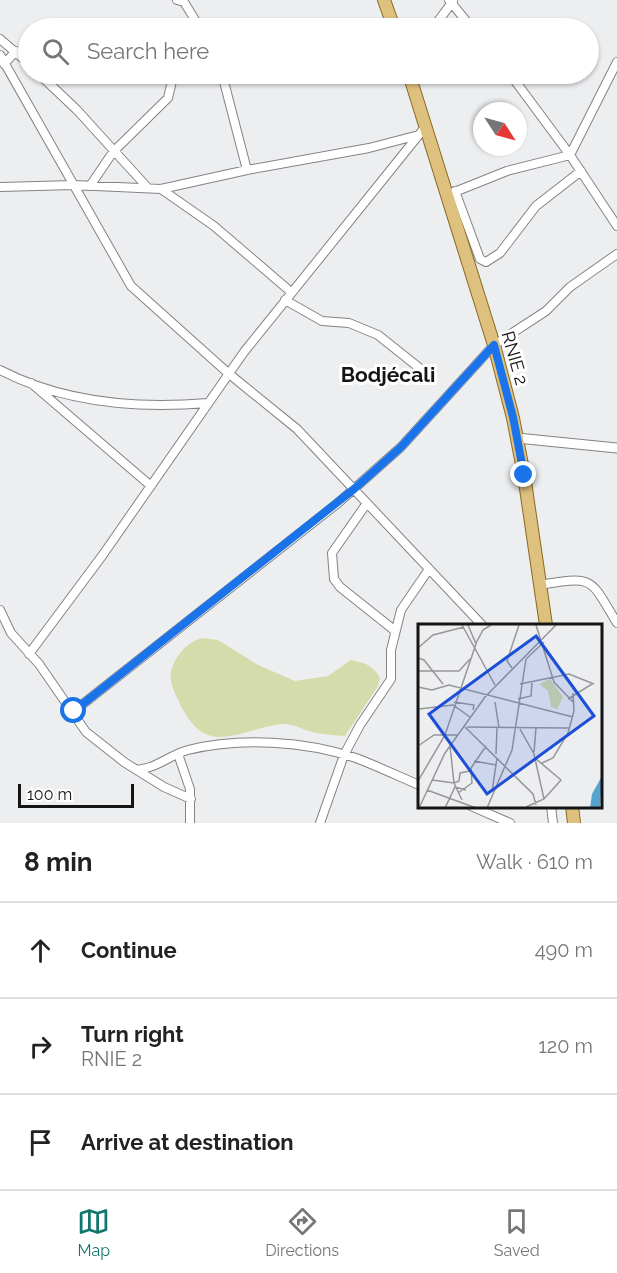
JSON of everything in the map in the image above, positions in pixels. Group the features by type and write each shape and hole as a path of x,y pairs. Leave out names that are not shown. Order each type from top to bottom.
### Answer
{"main road":[{"path":"384,0 390,18"},
{"name":"RNIE 2","path":"412,84 451,193 518,438 546,624"},
{"path":"572,808 574,823"}],"street":[{"path":"177,0 184,2 194,18"},
{"path":"440,18 451,1 464,18"},
{"path":"0,39 16,51 4,64"},
{"path":"0,55 131,286 228,373 297,429 481,624"},
{"path":"581,171 536,206 500,253 486,262 480,259 451,193 507,171 570,155 617,62"},
{"path":"49,84 147,187"},
{"path":"90,186 113,152 168,98 171,84"},
{"path":"225,84 247,170"},
{"path":"517,84 570,155 617,226"},
{"path":"29,654 151,486 228,373 415,136 426,126"},
{"path":"0,187 74,185 161,189 247,170 369,148 415,136"},
{"path":"161,189 214,226 291,292"},
{"path":"74,711 354,489 401,447 494,345 546,311 570,287 617,254"},
{"path":"285,300 322,321 349,323 378,334 432,378"},
{"path":"2,373 92,400 125,406 208,403"},
{"path":"31,383 151,486"},
{"path":"518,438 617,448"},
{"path":"367,504 332,552 334,579 340,587 394,630"},
{"path":"320,823 344,755 360,725 391,679 394,630 401,610 429,569"},
{"path":"540,585 586,580 594,585 617,623"},
{"path":"0,610 11,633 92,737 137,770 191,800"},
{"path":"137,770 154,768 178,754 226,744 258,743 318,749 344,755 418,785"},
{"path":"178,754 191,800 190,823"},
{"path":"473,808 510,823"},
{"path":"551,808 553,823"}],"green space":[{"path":"202,638 218,640 258,665 295,681 328,676 351,660 368,665 380,678 378,686 345,736 317,733 282,724 238,735 213,736 201,731 190,721 171,681 171,670 178,656 188,645"}],"district":[{"name":"Bodjécali","path":"388,374"}],"route":[{"path":"74,711 354,489 401,447 494,345 513,417 524,475"}]}
